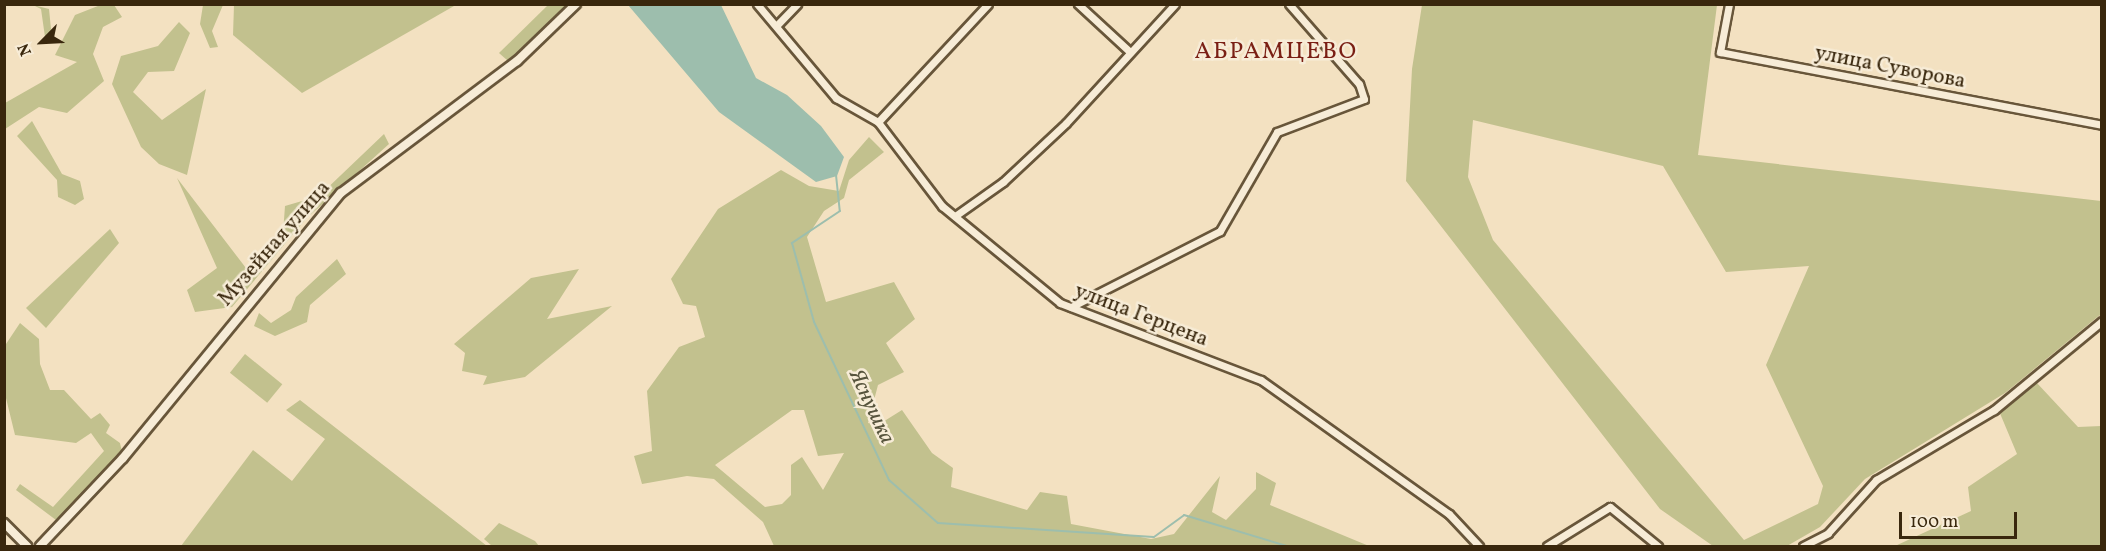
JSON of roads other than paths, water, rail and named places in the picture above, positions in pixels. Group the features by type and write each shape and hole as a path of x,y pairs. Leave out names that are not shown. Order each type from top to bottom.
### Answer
{"street":[{"name":"Музейная улица","path":"40,546 123,458 341,193 517,61 576,4"},
{"name":"улица Герцена","path":"757,4 836,98 878,122 942,206 1071,307 1261,380 1449,514 1479,546"},
{"path":"777,25 797,4"},
{"path":"878,122 988,4"},
{"path":"1078,4 1130,52"},
{"path":"955,216 1003,182 1066,123 1175,4"},
{"path":"1071,307 1220,231 1277,132 1364,99 1359,84 1289,4"},
{"name":"улица Суворова","path":"1729,4 1720,52 2102,125"},
{"path":"1803,546 1828,533 1875,480 1994,410 2102,321"},
{"path":"1547,546 1610,507 1658,546"},
{"path":"4,523 27,546"}],"waterway":[{"name":"Яснушка","path":"836,175 840,211 792,243 814,322 889,480 938,523 1154,537 1184,515 1287,546"}],"district":[{"name":"АБРАМЦЕВО","path":"1276,53"}]}
